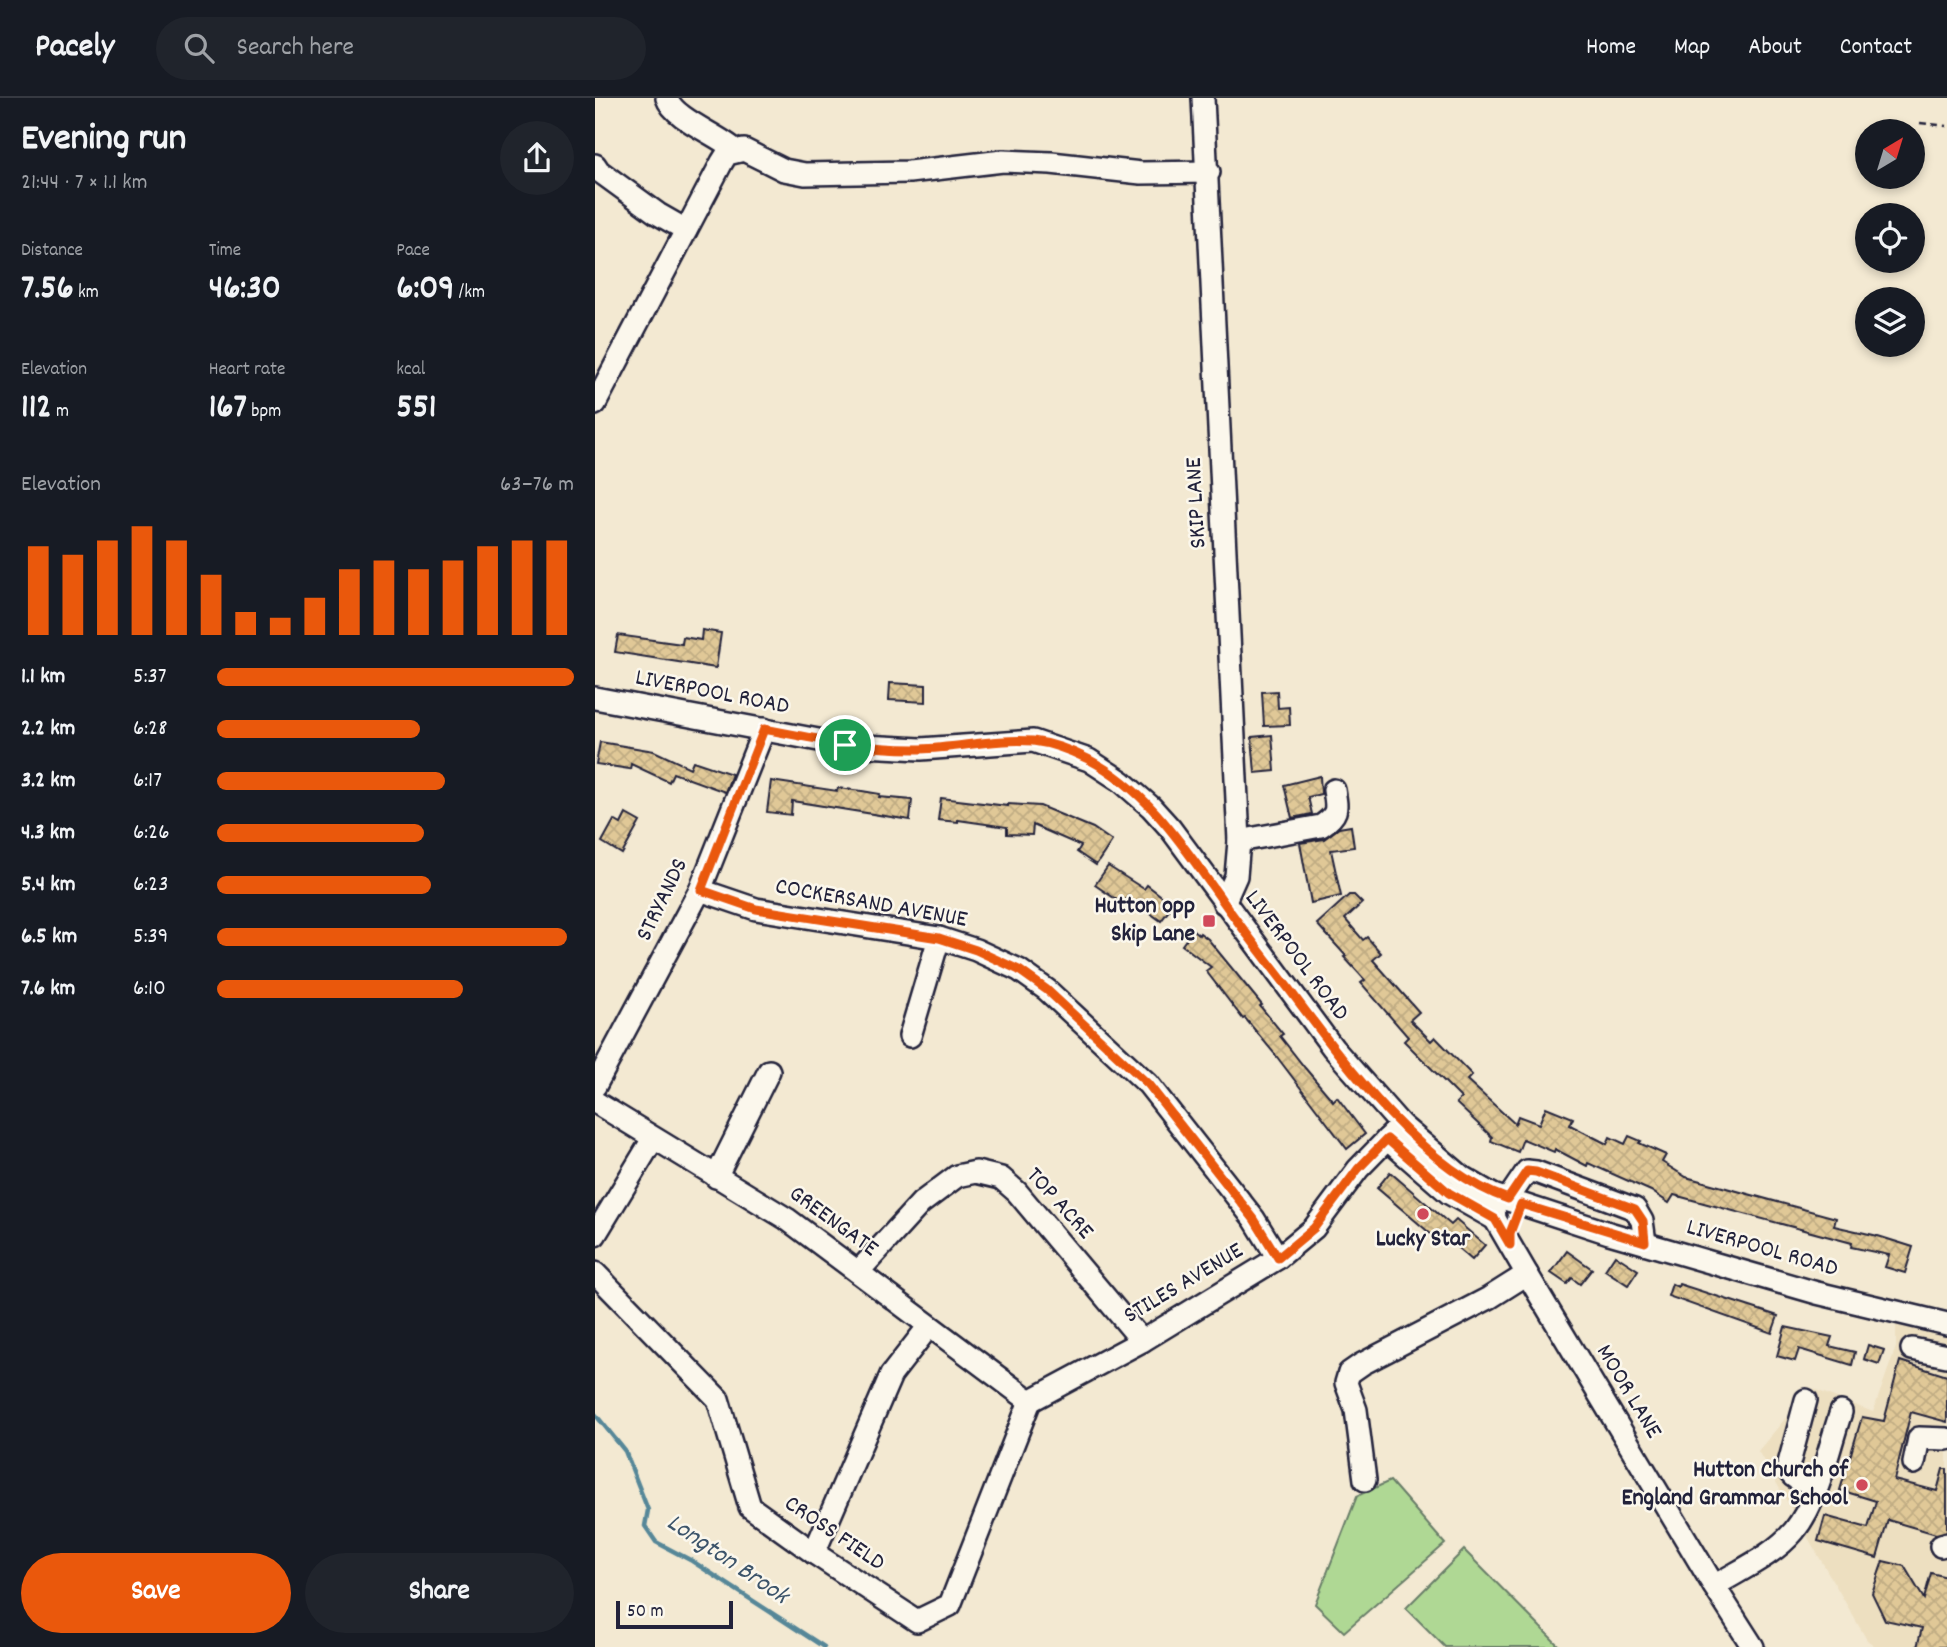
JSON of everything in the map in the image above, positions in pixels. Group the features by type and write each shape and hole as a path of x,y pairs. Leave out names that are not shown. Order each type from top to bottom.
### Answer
{"street":[{"path":"667,98 676,112 735,150"},
{"name":"SKIP LANE","path":"1203,98 1209,172 1239,841 1236,876 1224,903"},
{"path":"595,404 727,154 735,150 755,153 785,170 805,174 909,172 1003,161 1051,163 1141,173 1209,172"},
{"path":"595,165 657,214 686,230"},
{"name":"LIVERPOOL ROAD","path":"595,698 845,745 921,749 1033,741 1089,760 1121,781 1170,828 1394,1132 1462,1177 1507,1199 1645,1242 1817,1293 1947,1324"},
{"name":"STRYANDS","path":"595,1086 701,890 764,729"},
{"path":"1239,841 1321,826 1331,819 1337,810 1334,790"},
{"name":"COCKERSAND AVENUE","path":"701,890 756,909 939,938 976,950 1019,970 1047,990 1148,1084 1254,1219 1278,1258"},
{"path":"910,1036 939,938"},
{"path":"716,1177 768,1071"},
{"name":"GREENGATE","path":"595,1102 787,1219 1030,1401"},
{"path":"1394,1132 1449,1193 1495,1219"},
{"name":"STILES AVENUE","path":"1030,1401 1142,1341 1278,1258 1314,1228 1358,1169 1394,1132"},
{"path":"595,1234 653,1139"},
{"path":"1510,1245 1507,1199 1527,1171 1635,1209 1643,1221 1645,1242"},
{"name":"TOP ACRE","path":"858,1272 921,1203 957,1175 976,1172 1001,1178 1017,1192 1142,1341"},
{"name":"MOOR LANE","path":"1507,1199 1495,1219 1753,1647"},
{"name":"CROSS FIELD","path":"595,1273 718,1399 750,1507 916,1621 950,1605 1030,1401"},
{"path":"1365,1480 1356,1410 1346,1383 1349,1373 1489,1298 1527,1274"},
{"path":"814,1553 891,1375 929,1326"},
{"path":"1912,1349 1947,1356"},
{"path":"1807,1400 1788,1467 1794,1478 1817,1485"},
{"path":"1714,1586 1770,1552 1793,1532 1811,1505 1841,1412"},
{"path":"1914,1463 1919,1438 1947,1439"}],"path":[{"path":"1925,124 1947,126"}],"shaded area":[{"name":"Hutton Church of England Grammar School","path":"1896,1325 1947,1336 1947,1647 1876,1647 1867,1640 1758,1451 1811,1388 1873,1412 1896,1347"}],"green space":[{"path":"1390,1481 1445,1544 1344,1632 1315,1604 1357,1496"},
{"path":"1464,1550 1560,1647 1445,1647 1406,1608"}],"building":[{"path":"702,630 721,633 716,668 615,652 618,635 682,644 683,637 701,640"},
{"path":"890,683 926,685 926,702 889,700"},
{"path":"1277,691 1278,708 1289,707 1290,725 1264,726 1262,692"},
{"path":"1272,735 1275,771 1255,773 1252,737"},
{"path":"600,742 654,751 690,768 693,761 732,774 725,792 673,773 669,782 631,764 630,769 596,764"},
{"path":"1320,776 1321,794 1308,797 1312,814 1292,818 1284,785"},
{"path":"771,781 837,791 838,788 862,791 880,794 879,797 912,800 910,820 792,801 791,815 767,812"},
{"path":"941,798 1008,806 1040,806 1093,828 1112,841 1096,865 1077,852 1081,846 1033,825 1032,835 1007,834 1007,827 938,820"},
{"path":"626,814 640,822 622,854 602,842 614,820 621,824"},
{"path":"1351,826 1354,847 1331,850 1341,896 1311,903 1300,843 1324,839 1339,828"},
{"path":"1108,866 1144,889 1147,885 1173,905 1161,921 1128,897 1123,904 1095,885"},
{"path":"1349,895 1354,895 1362,903 1345,919 1363,940 1367,937 1381,953 1373,960 1419,1012 1410,1020 1431,1041 1435,1037 1472,1075 1467,1080 1515,1124 1518,1116 1539,1124 1546,1107 1573,1118 1570,1125 1607,1144 1610,1137 1625,1144 1629,1136 1666,1155 1662,1162 1686,1177 1836,1218 1834,1226 1913,1247 1905,1273 1885,1267 1889,1255 1851,1247 1852,1243 1674,1195 1669,1203 1651,1191 1588,1163 1587,1166 1555,1149 1554,1152 1523,1139 1518,1152 1491,1141 1492,1137 1456,1103 1461,1098 1404,1041 1408,1037 1361,983 1365,980 1317,924"},
{"path":"1193,930 1208,939 1262,1005 1260,1006 1283,1034 1280,1036 1305,1068 1333,1101 1337,1097 1365,1134 1347,1149 1274,1053 1245,1018 1243,1019 1206,971 1211,967 1182,945"},
{"path":"1390,1172 1451,1225 1456,1220 1485,1245 1472,1260 1444,1236 1439,1241 1377,1188"},
{"path":"1567,1251 1592,1269 1580,1284 1572,1278 1567,1284 1551,1273"},
{"path":"1615,1255 1638,1270 1628,1285 1605,1270"},
{"path":"1672,1284 1778,1316 1772,1333 1668,1296"},
{"path":"1785,1327 1832,1337 1829,1346 1855,1352 1852,1365 1799,1349 1795,1361 1777,1356"},
{"path":"1868,1345 1884,1350 1879,1364 1864,1359"},
{"path":"1900,1361 1947,1376 1947,1422 1911,1412 1894,1480 1937,1491 1943,1469 1947,1469 1947,1531 1936,1534 1888,1520 1877,1558 1818,1541 1825,1516 1868,1528 1876,1501 1840,1490 1862,1417 1884,1421"},
{"path":"1883,1561 1904,1566 1924,1599 1931,1573 1947,1577 1947,1647 1917,1647 1922,1628 1885,1620 1872,1593"}],"waterway":[{"name":"Longton Brook","path":"595,1414 625,1451 648,1510 645,1526 656,1542 692,1561 824,1647"}],"place":[{"name":"Hutton opp Skip Lane","path":"1209,921"},
{"name":"Lucky Star","path":"1423,1214"},
{"name":"Hutton Church of England Grammar School","path":"1862,1485"}],"route":[{"path":"764,729 845,745 921,749 1033,741 1089,760 1121,781 1170,828 1333,1048 1401,1125 1439,1159 1462,1177 1493,1195 1508,1199 1527,1171 1635,1209 1643,1221 1645,1242 1521,1204 1510,1233 1510,1245 1495,1219 1449,1193 1387,1139 1358,1169 1314,1228 1278,1258 1254,1219 1148,1084 1047,990 1019,970 976,950 939,938 756,909 701,890 764,729"}]}
